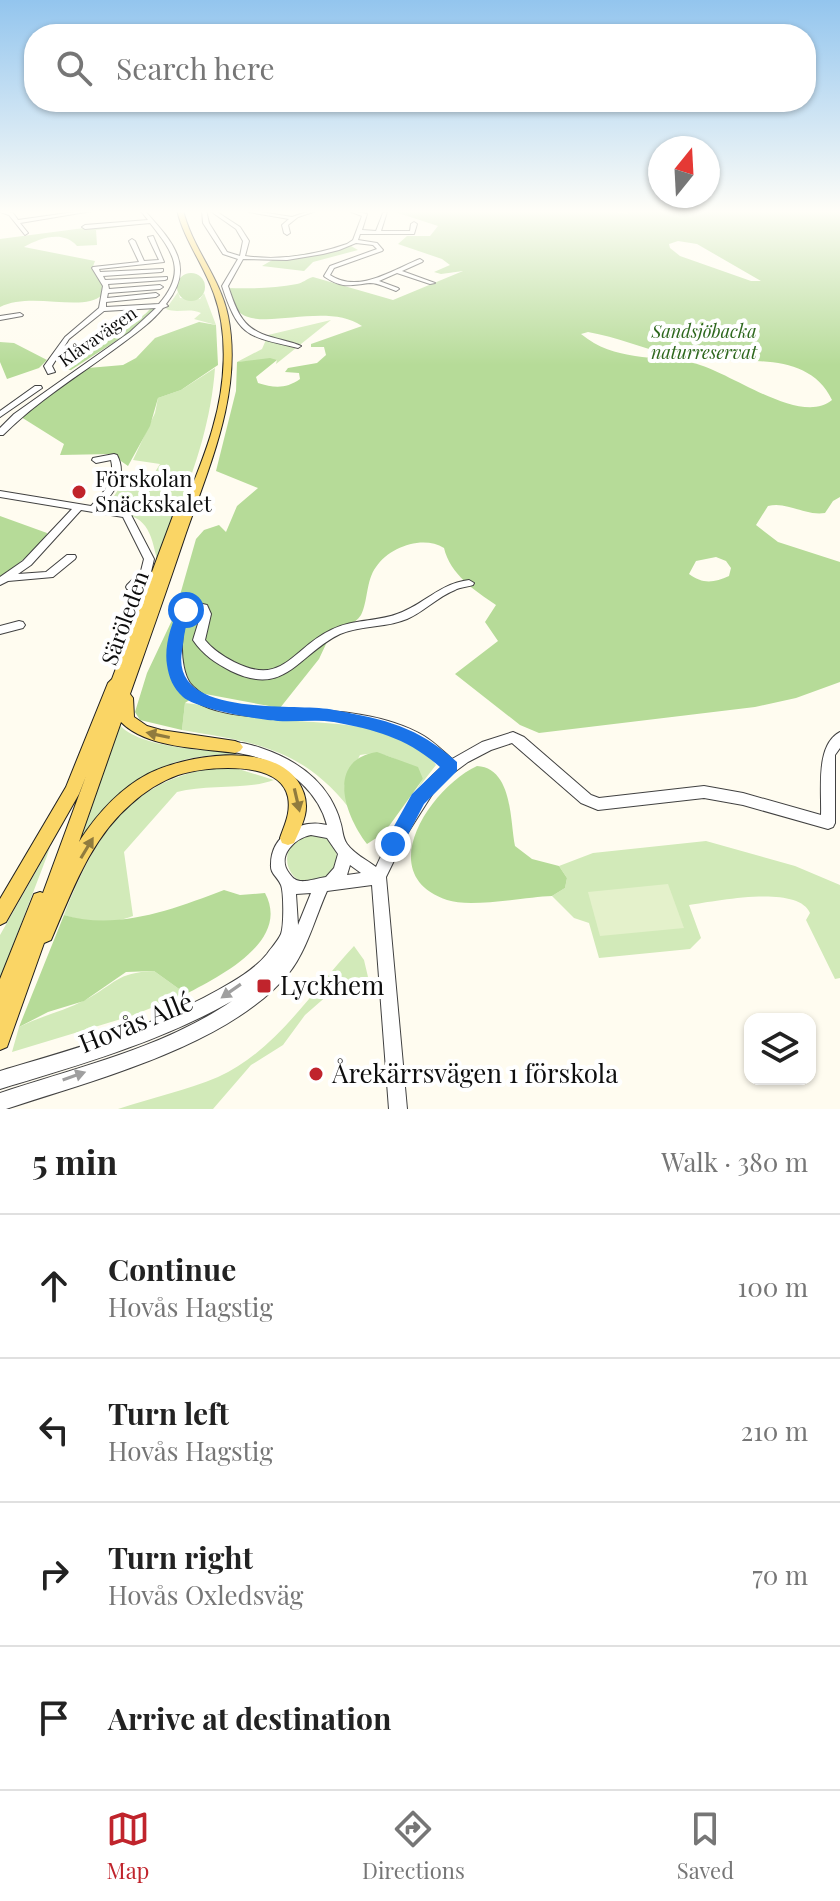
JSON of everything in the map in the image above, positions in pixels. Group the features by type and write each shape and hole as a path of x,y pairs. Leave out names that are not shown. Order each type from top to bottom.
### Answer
{"main road":[{"name":"Säröleden","path":"0,1040 9,1003 204,446 218,394 221,355 215,303 197,262"},
{"name":"Säröleden","path":"131,661 208,459 227,382 228,356 222,305 203,262"},
{"path":"131,661 124,713 132,726 161,736 235,747"},
{"path":"0,916 73,789 131,661"},
{"path":"9,1003 57,902 93,837 117,806 156,777 207,761 237,760 267,768 293,785 301,799 300,813 288,838"}],"street":[{"path":"51,372 48,363 57,350 102,309 106,291 95,267 154,262"},
{"name":"Klåvavägen","path":"0,433 26,406 146,323 165,306 176,288 179,270 176,262"},
{"path":"239,262 225,286 240,325 246,333 298,346"},
{"path":"347,262 332,267 327,276 333,282 347,285 372,280 418,262"},
{"path":"99,274 161,270"},
{"path":"396,271 432,283"},
{"path":"104,282 165,278"},
{"path":"372,280 396,289"},
{"path":"106,291 160,287"},
{"path":"104,300 156,295"},
{"path":"102,309 165,306"},
{"path":"0,318 20,315"},
{"path":"0,415 38,388"},
{"path":"95,508 117,479 118,471 114,457 96,460"},
{"path":"0,494 127,515 145,546 148,566 131,587"},
{"path":"4,580 80,506"},
{"path":"4,580 49,575 71,557"},
{"path":"451,766 422,741 402,732 331,715 277,715 200,699 184,690 177,679 173,657 180,618 194,606 203,608 206,614 199,640 205,650 247,675 260,676 294,664 336,631 401,617 449,588 469,583"},
{"path":"0,630 19,625"},
{"path":"398,1109 379,877 398,831 418,799 451,766 496,742 513,737 591,802 608,804 688,792 716,793 828,823 829,754 840,737"},
{"path":"235,747 271,755 309,781 334,820 337,837 345,853 379,877"},
{"path":"288,838 313,828 337,837"},
{"name":"Hovås Allé","path":"0,1080 90,1052 181,1018 218,1000 252,977 281,949 291,920 288,883 280,874 277,860 288,838"},
{"name":"Hovås Allé","path":"0,1102 170,1042 250,997 286,962 327,884 344,865 345,853"},
{"path":"288,883 304,889 379,877"}],"green space":[{"path":"0,262 95,262 92,269 102,285 102,295 93,300 27,301 0,307"},
{"path":"269,262 314,262 304,271 262,266"},
{"name":"Sandsjöbacka naturreservat","path":"446,262 696,262 751,281 761,281 728,262 840,262 840,497 825,513 782,505 768,506 756,525 778,542 840,562 840,682 796,698 755,707 539,733 520,725 455,674 498,641 485,622 496,605 458,574 444,548 436,544 417,543 398,548 376,567 370,578 361,615 352,623 333,629 319,659 280,708 200,693 185,703 182,730 140,720 135,712 147,673 174,616 196,539 204,530 219,525 226,532 237,506 258,488 216,471 236,391 237,362 277,360 256,377 258,383 275,387 290,385 300,379 299,373 285,372 288,368 317,363 326,355 324,347 311,347 311,344 362,326 330,316 248,317 236,309 227,288 288,285 313,277 393,300 463,271 434,272 450,265","holes":["588,332 672,356 782,364 802,370 819,382 832,400 818,406 802,407 783,402 693,363 635,356 607,349 581,334","716,557 726,561 731,568 729,576 703,581 689,574 696,561"]},
{"path":"191,273 201,277 205,287 201,297 191,301 181,297 177,287 181,277"},
{"path":"178,292 180,298 200,299 204,293 216,325 194,319 201,313 196,311 166,309"},
{"path":"150,309 156,309 133,330 71,370 63,370 85,346 99,341 97,337 88,339 94,333 133,321"},
{"path":"331,320 276,364 277,360 237,362 262,349 268,335"},
{"path":"199,322 216,325 218,365 181,390 158,398 150,426 128,466 111,454 60,455 64,444 21,417 88,368 123,365 136,358 155,338"},
{"path":"0,342 14,343 47,360 39,368 7,379 0,362"},
{"path":"215,368 202,443 157,560 151,537 143,523 106,508 122,484 147,485 160,464 133,460 155,413 158,398 181,390"},
{"path":"0,516 47,533 46,540 0,579"},
{"path":"185,703 254,717 381,731 422,750 436,765 415,792 423,779 401,763 379,754 360,755 344,786 349,808 313,772 294,760 254,744 182,730"},
{"path":"119,724 142,739 157,743 239,754 207,756 160,768 125,793 74,854"},
{"path":"377,752 418,767 423,779 384,833 367,844 347,804 345,777 361,757"},
{"path":"229,766 274,780 177,792 124,852 133,916 98,922 64,915 90,858 123,812 167,781"},
{"path":"477,766 489,769 504,786 515,846 532,859 559,866 567,878 565,888 552,896 457,902 425,888 413,872 411,852 416,832 427,811 459,777"},
{"path":"312,834 330,841 337,859 330,877 312,884 294,877 287,859 294,841"},
{"path":"706,841 795,866 840,885 840,978 835,979 806,920 810,913 802,904 790,899 736,898 689,905 701,938 690,949 599,958 589,923 574,918 552,896 565,888 567,878 559,866 593,853"},
{"path":"50,847 47,856 0,979 0,935"},
{"path":"668,884 684,928 600,936 588,892"},
{"path":"224,890 240,895 265,893 270,910 268,926 260,941 233,967 186,994 154,971 126,972 84,1001 48,1012 19,1027 64,915 104,921 145,916"},
{"path":"354,946 364,960 368,977 329,994 305,1015 283,1045 251,1065 213,1109 118,1109 206,1082 239,1066 292,1019"},
{"path":"154,971 186,994 131,1016 12,1052 19,1027 77,1004 123,977"}],"place":[{"name":"Förskolan Snäckskalet","path":"79,492"},
{"name":"Lyckhem","path":"264,986"},
{"name":"Årekärrsvägen 1 förskola","path":"316,1074"}],"route":[{"path":"186,610 180,618 173,657 177,679 191,695 247,711 277,715 331,715 402,732 422,741 451,766 418,799 393,844"}]}
